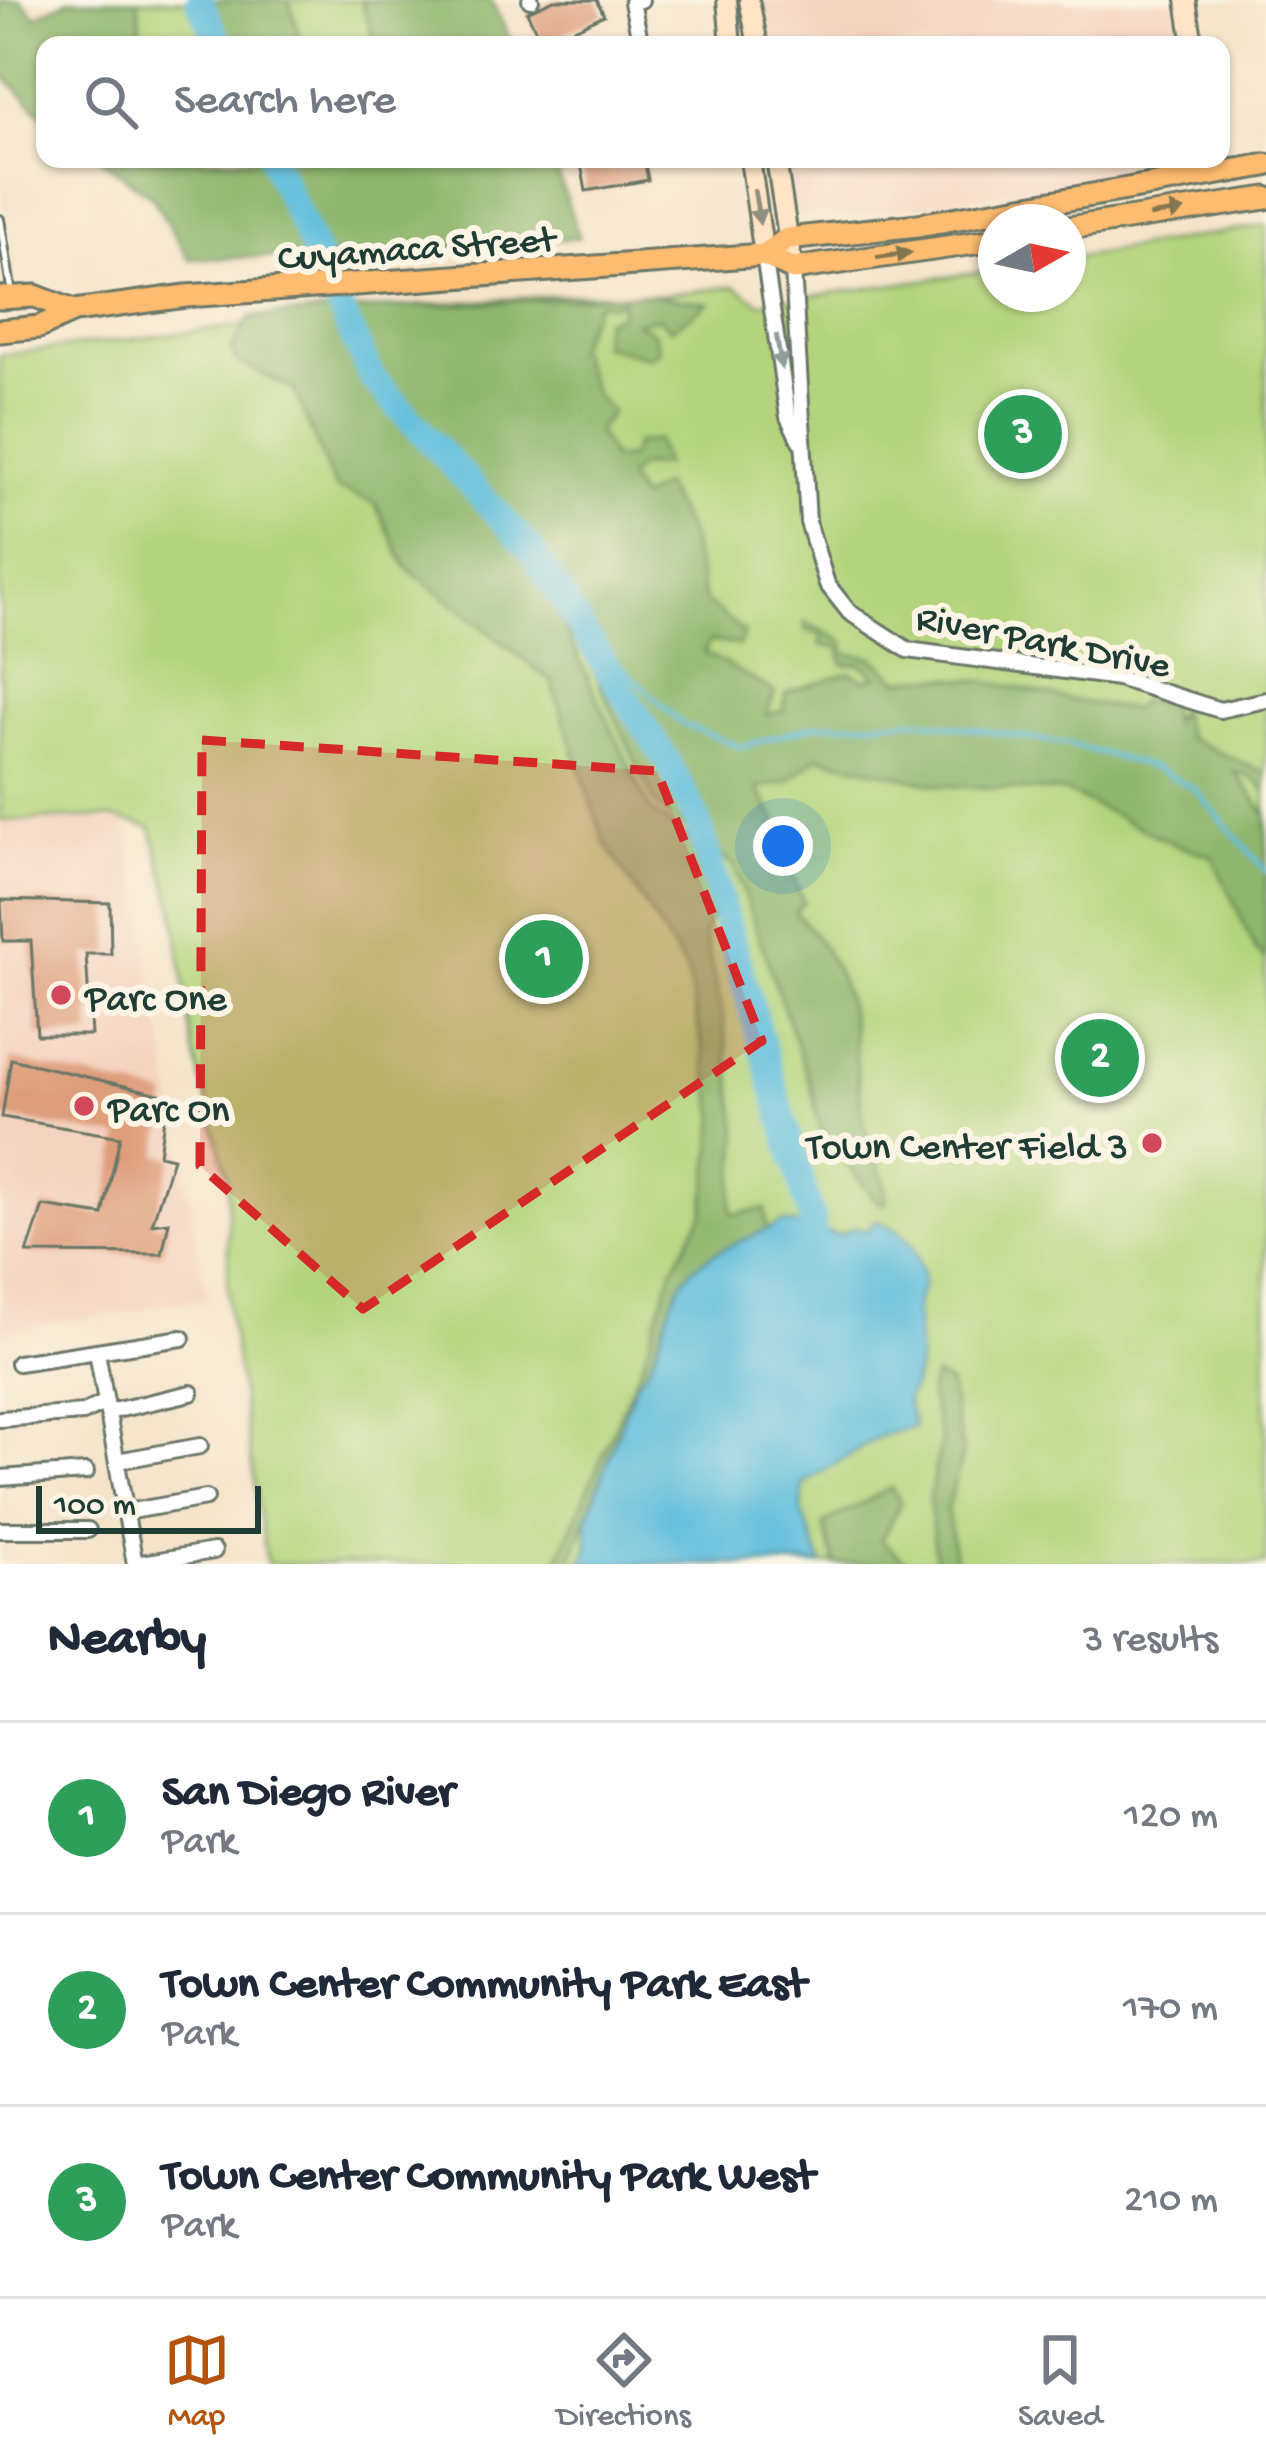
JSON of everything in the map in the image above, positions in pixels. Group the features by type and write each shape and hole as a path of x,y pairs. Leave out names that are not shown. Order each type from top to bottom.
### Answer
{"main road":[{"path":"1230,166 1266,165"},
{"path":"764,256 787,238 918,224 1202,168"},
{"path":"1086,225 1266,198"},
{"path":"793,269 978,243"},
{"name":"Cuyamaca Street","path":"0,331 39,327 74,311 249,293 764,256 793,269"},
{"name":"Cuyamaca Street","path":"6,298 35,296 74,311"}],"street":[{"path":"727,0 730,36"},
{"path":"748,0 756,36"},
{"path":"1186,0 1192,36"},
{"path":"635,1 640,36"},
{"name":"River Park Drive","path":"751,168 788,417 802,446"},
{"name":"River Park Drive","path":"777,168 793,269 805,414 802,446 816,557 839,604 875,634 934,655 1118,678 1207,708 1266,700"},
{"path":"18,1364 182,1338"},
{"path":"97,1352 135,1564 214,1551"},
{"path":"0,1419 83,1413 191,1393"},
{"path":"117,1461 200,1446"},
{"path":"0,1478 86,1472"},
{"path":"126,1512 206,1498"},
{"path":"0,1530 88,1530"}],"lane":[{"path":"0,219 6,298"}],"highlighted area":[{"path":"202,740 657,771 762,1041 363,1309 200,1166"}],"shaded area":[{"path":"756,0 1174,0 1181,36 762,36"},
{"path":"786,168 1159,168 870,214 794,213"},
{"path":"110,817 126,821 207,1299 0,1332 0,821"}],"green space":[{"path":"0,0 21,0 36,16 68,0 138,0 141,36 36,36 36,108 0,72"},
{"path":"138,0 190,0 207,36 141,36"},
{"path":"211,0 289,0 299,36 227,36"},
{"path":"289,0 361,0 373,36 299,36"},
{"path":"361,0 491,0 509,36 373,36"},
{"path":"113,168 263,168 305,256 189,259 152,197"},
{"path":"285,168 556,168 579,238 325,256"},
{"path":"1266,225 1266,1564 267,1564 228,1310 228,1179 193,1049 174,908 151,827 110,817 0,821 0,355 396,307 578,294 658,295 735,286 760,303 978,273 978,312 1086,312 1086,256"},
{"path":"643,294 709,303 671,329 659,318 636,322 654,333 659,351 649,357 602,345 604,320 620,315 622,299 613,305 597,303 576,347 595,394 612,412 597,431 613,459 630,457 635,444 656,440 664,465 638,467 628,478 640,499 663,485 689,532 705,602 744,632 739,645 710,641 704,652 775,692 766,715 784,711 785,693 850,672 865,680 877,676 860,664 843,664 839,647 821,645 822,635 805,630 805,622 844,642 845,653 874,658 899,680 988,682 1133,709 1141,700 1168,705 1173,723 1179,709 1187,737 1266,774 1266,791 1251,777 1235,772 1266,814 1266,959 1257,952 1212,856 1176,845 1066,792 937,785 818,757 787,782 758,788 776,821 769,835 775,836 804,902 795,912 833,964 843,987 864,1123 884,1181 886,1203 878,1203 821,1132 811,1086 734,866 656,805 536,546 376,374 351,310"},
{"path":"338,311 369,380 529,552 650,810 697,845 711,915 704,933 722,1012 739,1136 731,1209 733,1214 765,1209 767,1230 712,1256 678,1293 649,1365 636,1382 570,1564 556,1564 644,1358 672,1270 704,1212 716,1116 687,971 604,841 551,681 406,567 375,503 335,488 294,390 236,361 231,349 250,317"},
{"path":"935,1376 949,1383 963,1453 947,1509 956,1564 936,1564 929,1498 941,1440 929,1393"},
{"path":"891,1488 901,1502 881,1540 908,1564 835,1564 823,1524"}],"water":[{"path":"874,1221 902,1235 921,1271 923,1284 916,1308 918,1365 906,1399 914,1427 880,1436 803,1484 802,1512 822,1564 581,1564 588,1550 587,1519 636,1382 654,1355 685,1277 717,1252 783,1222 838,1235 857,1227 867,1231"}],"building":[{"path":"554,0 597,0 604,15 559,36 538,36 527,12"},
{"path":"582,168 646,168 648,180 586,191"},
{"name":"Parc One","path":"1,900 110,903 111,954 86,954 91,1035 37,1035 31,941 3,941"},
{"path":"11,1059 167,1096 159,1155 173,1158 152,1224 169,1222 162,1254 27,1253 43,1206 103,1215 120,1137 2,1117"}],"waterway":[{"path":"199,0 216,36"},
{"path":"276,168 372,378 531,550 669,764 697,819 812,1219 814,1261"},
{"path":"542,574 620,665 682,724 741,747 816,725 919,720 1072,745 1154,768 1195,789 1266,871"}],"place":[{"name":"Town Center Community Park West","path":"1023,434"},
{"name":"San Diego River","path":"544,959"},
{"name":"Parc One","path":"61,995"},
{"name":"Town Center Community Park East","path":"1100,1058"},
{"name":"Parc On","path":"84,1106"},
{"name":"Town Center Field 3","path":"1152,1143"}]}
